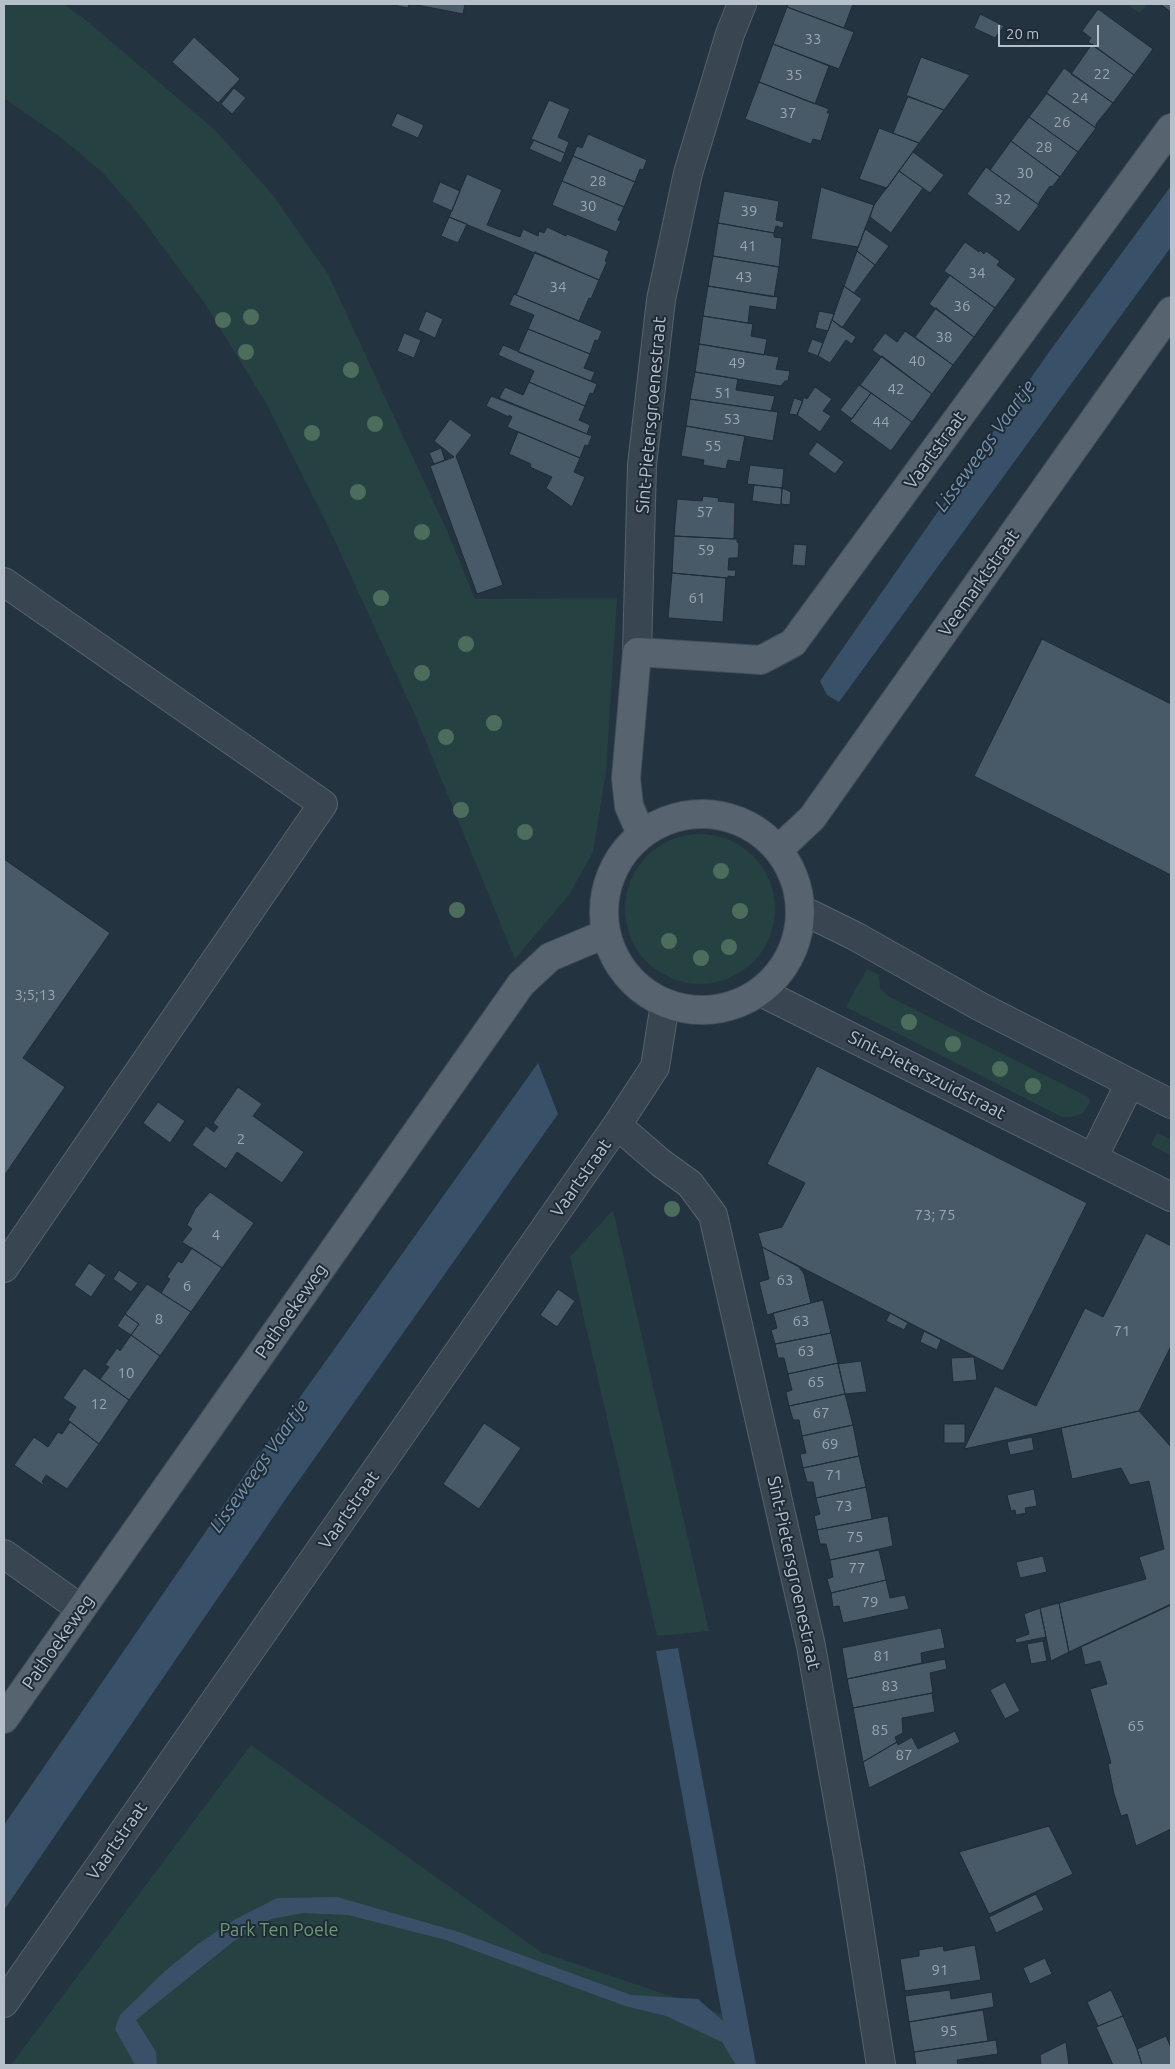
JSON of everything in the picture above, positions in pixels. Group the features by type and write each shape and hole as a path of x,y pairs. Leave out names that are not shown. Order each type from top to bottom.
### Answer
{"main road":[{"name":"Vaartstraat","path":"637,652 761,660 793,643 1171,128"},
{"name":"Veemarktstraat","path":"779,849 812,818 1171,311"},
{"name":"Sint-Pietersgroenestraat","path":"637,652 626,778 629,806 641,834"},
{"path":"697,813 728,816 756,828 779,849 795,877 802,910 797,942 783,970 761,992 729,1008 694,1011 665,1004 638,987 617,963 605,934 603,906 608,879 622,854 641,834 667,819 697,813"},
{"name":"Pathoekeweg","path":"4,1719 521,984 550,957 605,934"}],"street":[{"name":"Sint-Pietersgroenestraat","path":"637,652 642,465 661,300 688,173 730,34 742,4"},
{"path":"4,582 322,804 4,1268"},
{"path":"802,910 855,936 979,1006 1171,1104"},
{"name":"Sint-Pieterszuidstraat","path":"761,992 1171,1196"},
{"name":"Vaartstraat","path":"4,2003 617,1125 655,1067 665,1004"},
{"path":"1094,1158 1130,1083"},
{"name":"Sint-Pietersgroenestraat","path":"617,1125 661,1163 690,1184 713,1216 811,1646 850,1868 881,2065"},
{"path":"4,1554 81,1609"}],"green space":[{"path":"4,4 64,4 87,21 215,130 272,194 328,274 448,533 475,599 617,598 606,772 593,852 569,895 515,959 415,715 328,526 266,403 205,304 137,212 102,172 64,140 4,98"},
{"path":"1127,4 1147,4 1140,13"},
{"path":"700,834 729,840 753,856 769,880 775,909 769,938 753,962 729,978 700,984 671,978 647,962 631,938 625,909 631,880 647,856 671,840"},
{"path":"867,969 879,975 880,988 888,996 1088,1097 1090,1102 1083,1113 1073,1117 1062,1117 846,1007"},
{"path":"1157,1133 1171,1140 1171,1155 1151,1145"},
{"path":"613,1210 709,1631 657,1636 570,1257"},
{"name":"Park Ten Poele","path":"251,1745 541,1952 743,2021 747,2065 11,2065"}],"water":[{"name":"Lisseweegs Vaartje","path":"1171,186 1171,247 839,702 827,695 820,681 1049,352"},
{"name":"Lisseweegs Vaartje","path":"538,1063 558,1114 285,1500 4,1910 4,1825 246,1473"},
{"path":"678,1648 756,2065 736,2065 722,2042 666,2016 625,2006 446,1940 348,1915 303,1913 271,1919 234,1941 136,2020 156,2052 157,2065 135,2065 115,2029 120,2015 164,1972 198,1944 234,1920 277,1898 337,1897 459,1932 631,1995 698,1999 723,2021 656,1651"}],"building":[{"path":"389,4 409,4 408,8"},
{"path":"412,4 465,4 463,14"},
{"path":"789,4 853,4 844,28 787,7"},
{"path":"1160,4 1171,4 1171,12"},
{"path":"787,7 854,32 839,69 773,44"},
{"path":"1098,9 1153,49 1134,75 1088,42 1091,38 1082,31"},
{"path":"980,14 1004,26 995,38 974,28"},
{"path":"194,37 240,79 218,103 172,62"},
{"path":"773,44 829,66 815,104 759,82"},
{"path":"1092,44 1134,75 1113,103 1071,74"},
{"path":"921,57 970,75 944,110 906,96"},
{"path":"1064,68 1113,103 1096,124 1096,128 1046,93"},
{"path":"759,82 829,109 827,113 830,113 821,141 813,139 811,144 745,119"},
{"path":"234,88 246,98 232,114 221,104"},
{"path":"1047,93 1096,128 1078,152 1029,117"},
{"path":"908,96 944,110 919,143 893,133"},
{"path":"549,100 570,109 558,137 569,142 565,153 531,139"},
{"path":"397,113 424,125 418,138 391,126"},
{"path":"1029,117 1078,152 1060,177 1011,141"},
{"path":"879,128 919,143 887,188 859,179"},
{"path":"588,134 647,160 643,170 640,169 635,182 573,156 577,146 582,148"},
{"path":"534,140 565,153 561,163 529,149"},
{"path":"1011,141 1060,177 1052,187 1050,186 1039,202 1039,205 990,170"},
{"path":"913,152 944,175 930,193 899,171"},
{"path":"573,156 635,182 624,207 562,181"},
{"path":"986,167 1039,205 1019,232 967,194"},
{"path":"899,171 923,188 891,233 870,217 874,205"},
{"path":"467,174 502,190 487,225 520,237 523,229 538,236 539,231 544,233 547,227 566,236 567,234 609,251 605,261 607,262 599,280 449,217"},
{"path":"562,181 624,207 618,220 621,221 616,232 552,205"},
{"path":"440,182 460,191 452,211 432,202"},
{"path":"821,187 874,205 858,247 811,239"},
{"path":"724,191 779,201 776,220 784,222 783,228 776,226 774,233 718,223"},
{"path":"449,217 467,224 458,243 441,236"},
{"path":"718,223 774,233 774,237 782,238 779,267 713,256"},
{"path":"865,229 889,246 875,265 857,251"},
{"path":"965,242 979,252 980,250 984,254 986,251 1000,261 997,265 1016,279 995,308 944,271"},
{"path":"857,251 875,265 854,293 844,286"},
{"path":"535,252 599,280 579,321 516,295"},
{"path":"713,256 779,267 774,297 708,286"},
{"path":"950,275 995,308 974,337 929,304"},
{"path":"708,286 778,297 776,310 750,306 748,323 703,316"},
{"path":"844,286 862,299 842,328 832,320"},
{"path":"514,294 602,331 598,341 595,340 590,354 528,329 534,315 509,305"},
{"path":"936,308 974,337 953,365 915,337"},
{"path":"426,311 443,319 435,338 418,330"},
{"path":"819,311 834,314 828,331 815,328"},
{"path":"703,316 753,324 751,336 767,339 764,355 699,344"},
{"path":"832,320 856,337 852,344 846,340 830,363 818,356"},
{"path":"528,329 590,354 584,368 595,372 591,381 518,352"},
{"path":"905,331 953,365 932,394 872,350 885,333 897,342"},
{"path":"404,333 421,340 414,358 397,351"},
{"path":"812,339 823,343 818,356 807,352"},
{"path":"699,344 779,357 776,369 790,371 788,381 785,381 781,386 695,372"},
{"path":"503,345 597,384 593,394 590,393 585,406 529,382 534,371 498,355"},
{"path":"882,356 932,394 912,422 860,385"},
{"path":"695,372 738,379 736,390 775,396 771,411 690,399"},
{"path":"529,382 585,406 579,420 590,425 587,434 499,398 505,387 523,395"},
{"path":"859,385 871,393 852,419 840,410"},
{"path":"815,387 832,399 823,411 831,416 820,432 797,415 804,397 807,399"},
{"path":"871,393 912,422 891,451 850,421"},
{"path":"491,396 592,436 588,446 585,445 580,458 507,427 512,417 486,406"},
{"path":"794,398 803,401 797,415 789,414"},
{"path":"690,399 778,412 773,441 686,426"},
{"path":"450,419 472,435 456,456 503,585 477,594 430,466 454,457 434,441"},
{"path":"686,426 745,436 740,462 728,460 726,469 703,465 704,460 681,456"},
{"path":"518,432 580,458 574,472 585,477 572,507 546,488 552,477 530,467 531,464 509,454"},
{"path":"817,442 844,462 835,474 808,454"},
{"path":"441,448 445,460 434,464 429,453"},
{"path":"750,465 784,469 782,488 747,484"},
{"path":"754,485 782,488 781,505 752,501"},
{"path":"782,488 791,492 790,505 781,504"},
{"path":"703,496 719,498 718,501 735,503 734,539 674,536 677,499 702,501"},
{"path":"674,536 737,539 739,543 738,558 729,558 728,570 736,570 735,577 672,573"},
{"path":"794,544 807,545 805,566 792,565"},
{"path":"672,573 726,578 723,622 668,618"},
{"path":"1042,639 1171,704 1171,875 974,776"},
{"path":"4,859 110,933 23,1058 65,1087 4,1176"},
{"path":"817,1066 1087,1203 1003,1371 762,1247 758,1233 782,1227 805,1183 767,1164"},
{"path":"238,1087 262,1104 253,1116 304,1152 282,1183 237,1152 226,1169 192,1145 206,1126 214,1132 218,1127 213,1123"},
{"path":"158,1102 185,1121 170,1143 143,1123"},
{"path":"210,1192 254,1223 222,1268 182,1242 192,1229 187,1225 195,1209"},
{"path":"1146,1233 1171,1246 1171,1346 1139,1411 964,1449 995,1386 1036,1406 1085,1308 1103,1317"},
{"path":"762,1247 799,1267 804,1274 811,1303 767,1315 759,1282 769,1279"},
{"path":"192,1248 222,1268 191,1312 161,1293 170,1279 167,1277 178,1261 182,1263"},
{"path":"89,1263 106,1275 91,1297 74,1285"},
{"path":"119,1270 138,1283 131,1292 113,1279"},
{"path":"147,1284 191,1312 160,1356 131,1335 139,1324 125,1314"},
{"path":"558,1289 575,1301 557,1327 540,1315"},
{"path":"823,1300 831,1333 775,1344 771,1330 777,1328 773,1313"},
{"path":"890,1313 908,1323 904,1330 886,1321"},
{"path":"125,1314 139,1324 131,1335 117,1326"},
{"path":"924,1331 941,1340 937,1350 920,1342"},
{"path":"831,1333 838,1363 788,1374 784,1358 778,1358 775,1344"},
{"path":"131,1335 160,1356 129,1400 100,1379 109,1367 105,1365 117,1348 120,1351"},
{"path":"974,1357 977,1380 953,1382 951,1358"},
{"path":"861,1361 867,1392 845,1394 838,1364"},
{"path":"838,1363 845,1394 789,1406 786,1392 792,1390 788,1374"},
{"path":"84,1368 129,1400 99,1444 68,1420 76,1407 63,1398"},
{"path":"845,1394 853,1425 802,1436 799,1420 793,1420 789,1406"},
{"path":"1139,1411 1171,1447 1171,1604 1069,1652 1059,1603 1146,1579 1139,1557 1164,1549 1149,1481 1130,1485 1121,1468 1072,1479 1061,1428"},
{"path":"70,1422 99,1444 67,1489 46,1475 42,1482 43,1485 14,1465 34,1437 48,1447 58,1432 62,1434"},
{"path":"484,1423 521,1448 479,1509 443,1484"},
{"path":"944,1424 965,1424 965,1443 944,1443"},
{"path":"853,1425 859,1456 803,1468 800,1454 806,1453 802,1436"},
{"path":"1032,1437 1034,1450 1010,1455 1007,1442"},
{"path":"859,1456 866,1487 816,1498 813,1482 807,1482 803,1468"},
{"path":"866,1487 872,1519 817,1530 814,1516 820,1514 816,1498"},
{"path":"1034,1489 1037,1506 1025,1508 1026,1513 1016,1515 1015,1510 1011,1511 1007,1495"},
{"path":"888,1516 893,1546 830,1560 826,1544 820,1544 817,1530"},
{"path":"879,1550 886,1580 831,1593 827,1579 833,1577 830,1560"},
{"path":"1043,1556 1047,1572 1020,1578 1016,1562"},
{"path":"886,1580 890,1598 905,1595 909,1609 843,1623 839,1606 833,1607 831,1593"},
{"path":"1059,1603 1069,1652 1051,1661 1040,1608"},
{"path":"1171,1605 1171,1829 1136,1846 1127,1814 1121,1816 1114,1794 1108,1764 1111,1763 1090,1689 1107,1684 1100,1661 1085,1665 1081,1647"},
{"path":"1040,1608 1046,1637 1016,1643 1015,1639 1029,1634 1024,1614"},
{"path":"941,1628 945,1648 921,1653 922,1663 847,1679 842,1648"},
{"path":"1043,1641 1047,1661 1031,1664 1027,1644"},
{"path":"945,1659 947,1669 930,1673 933,1693 853,1708 847,1679"},
{"path":"1005,1682 1020,1711 1005,1719 990,1690"},
{"path":"932,1693 935,1712 902,1718 903,1733 895,1737 897,1742 863,1762 853,1708"},
{"path":"955,1731 960,1742 869,1788 863,1762 897,1742 898,1745 912,1737 918,1749"},
{"path":"1049,1826 1073,1874 989,1914 959,1852"},
{"path":"1036,1894 1044,1910 996,1933 989,1917"},
{"path":"975,1945 981,1980 905,1991 900,1959 919,1956 919,1950 943,1946 944,1951"},
{"path":"1045,1958 1052,1974 1030,1984 1023,1968"},
{"path":"950,1990 951,1999 992,1992 994,2007 909,2022 905,1996"},
{"path":"1111,1990 1123,2016 1098,2026 1087,2002"},
{"path":"983,2010 988,2041 914,2052 909,2022"},
{"path":"1123,2016 1142,2065 1113,2065 1096,2027"},
{"path":"1166,2036 1171,2048 1171,2065 1142,2065 1137,2049"},
{"path":"996,2040 998,2054 957,2060 958,2065 916,2065 914,2052"},
{"path":"1066,2042 1069,2065 1041,2065 1040,2055"}]}
